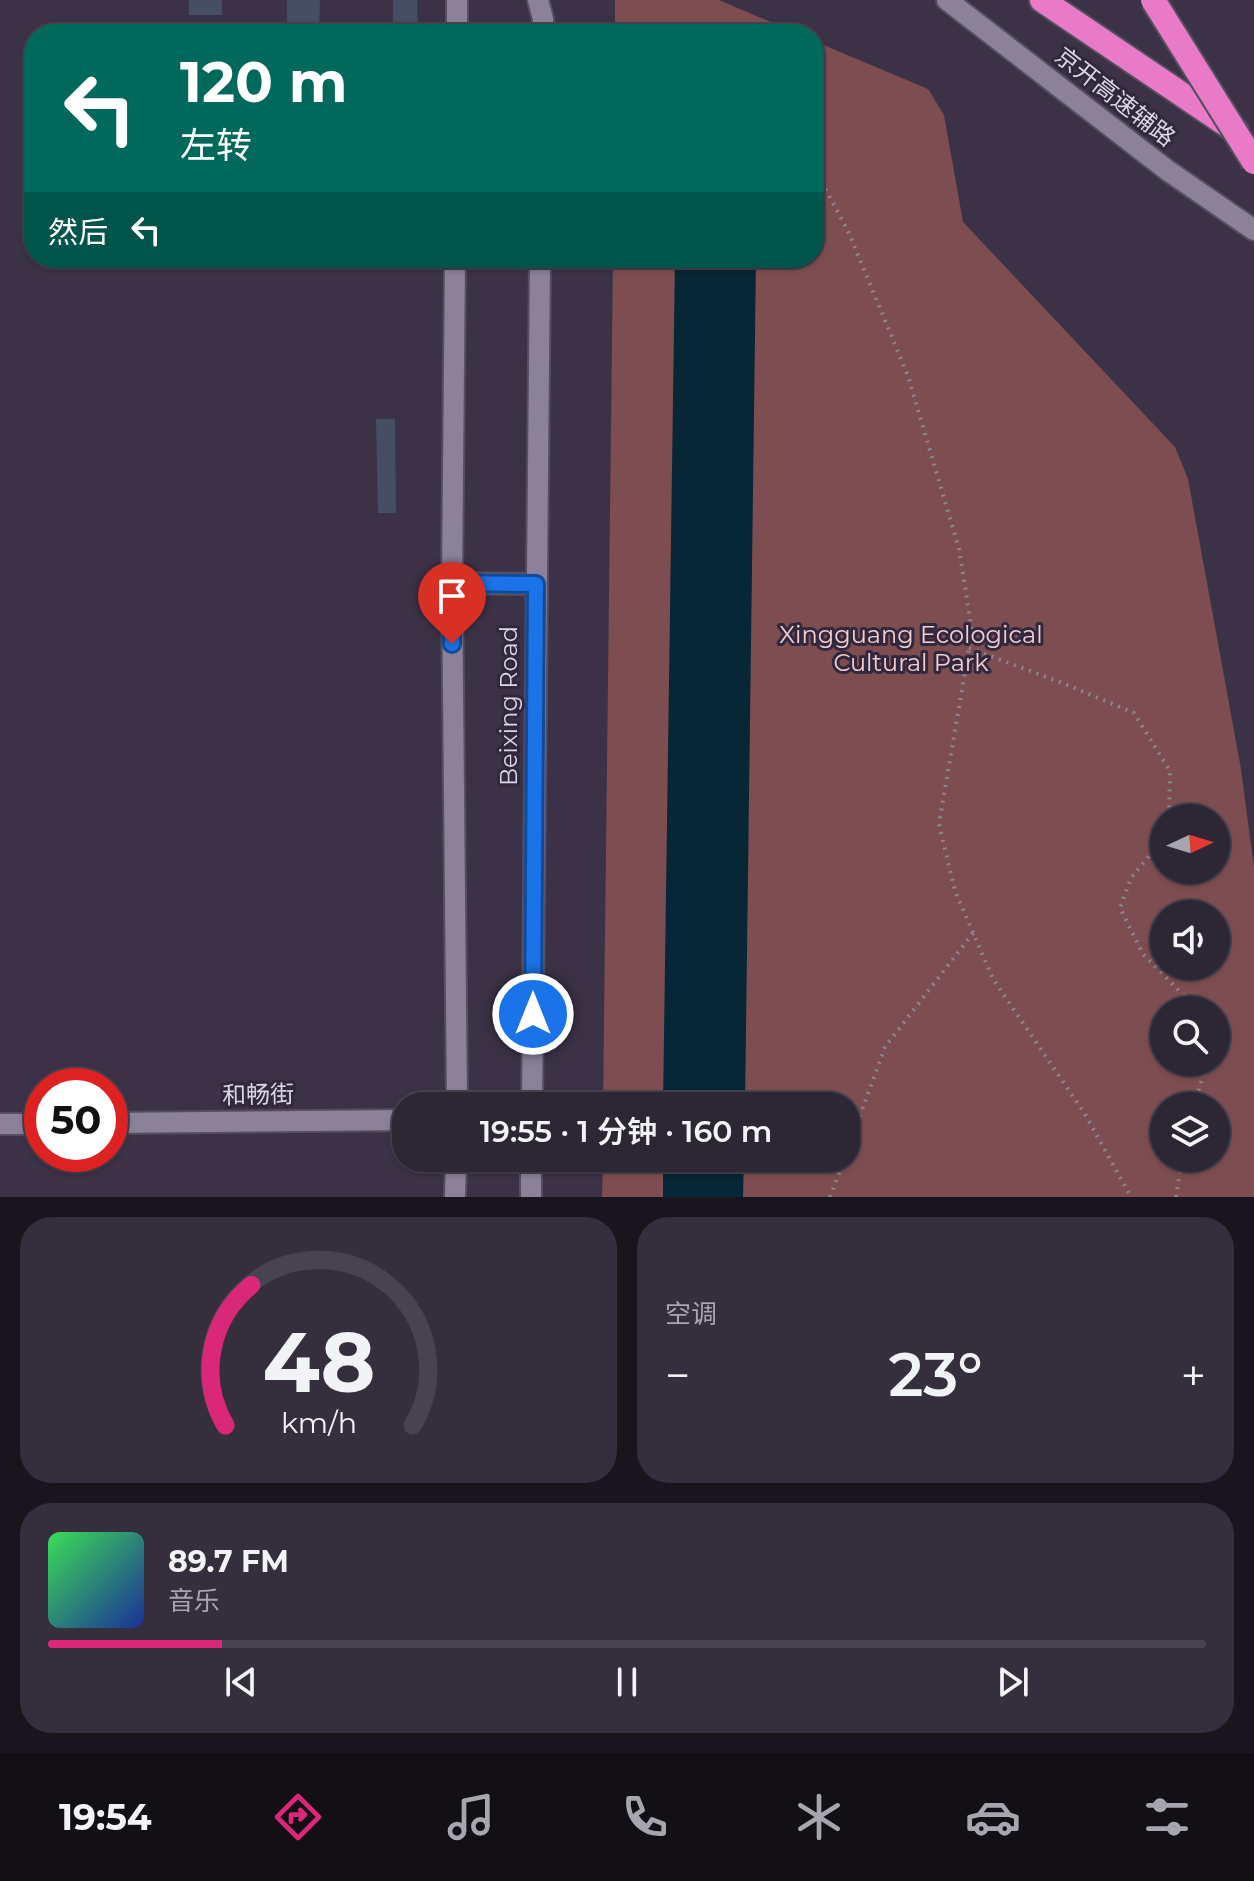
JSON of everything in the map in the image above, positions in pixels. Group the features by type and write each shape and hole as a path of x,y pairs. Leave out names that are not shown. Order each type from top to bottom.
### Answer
{"highway":[{"path":"1042,0 1254,142"},
{"path":"1153,0 1254,162"}],"main road":[{"path":"457,0 457,24"},
{"name":"京开高速辅路","path":"947,0 1167,170 1254,230"},
{"path":"455,268 452,583 457,1092"},
{"name":"Beixing Road","path":"532,1092 540,268"},
{"path":"452,583 536,584"},
{"name":"和畅街","path":"128,1123 392,1120"},
{"path":"0,1124 24,1124"},
{"path":"455,1197 456,1172"},
{"path":"531,1172 531,1197"}],"path":[{"path":"824,187 848,231 908,376 959,549 972,631 939,824 955,891 993,979 1085,1114 1131,1197"},
{"path":"969,648 1134,713 1170,771 1169,804"},
{"path":"1150,855 1131,878 1120,908 1143,954 1184,996"},
{"path":"860,1115 885,1047 973,933"},
{"path":"830,1197 839,1172"},
{"path":"1176,1197 1180,1172"}],"green space":[{"path":"615,0 719,0 775,24 615,24"},
{"name":"Xingguang Ecological Cultural Park","path":"824,45 928,89 944,115 963,222 1175,447 1188,479 1241,769 1254,868 1254,1197 602,1197 603,1172 860,1172 860,1092 603,1092 613,268 824,268"}],"water":[{"path":"675,268 756,268 745,1092 663,1092"},
{"path":"663,1172 744,1172 743,1197 663,1197"}],"building":[{"path":"189,0 222,0 222,15 189,15"},
{"path":"287,0 320,0 319,24 287,24"},
{"path":"393,0 417,0 418,24 393,24"},
{"path":"376,419 395,419 396,513 378,513"}],"route":[{"path":"452,644 452,583 536,584 533,1014"}]}
